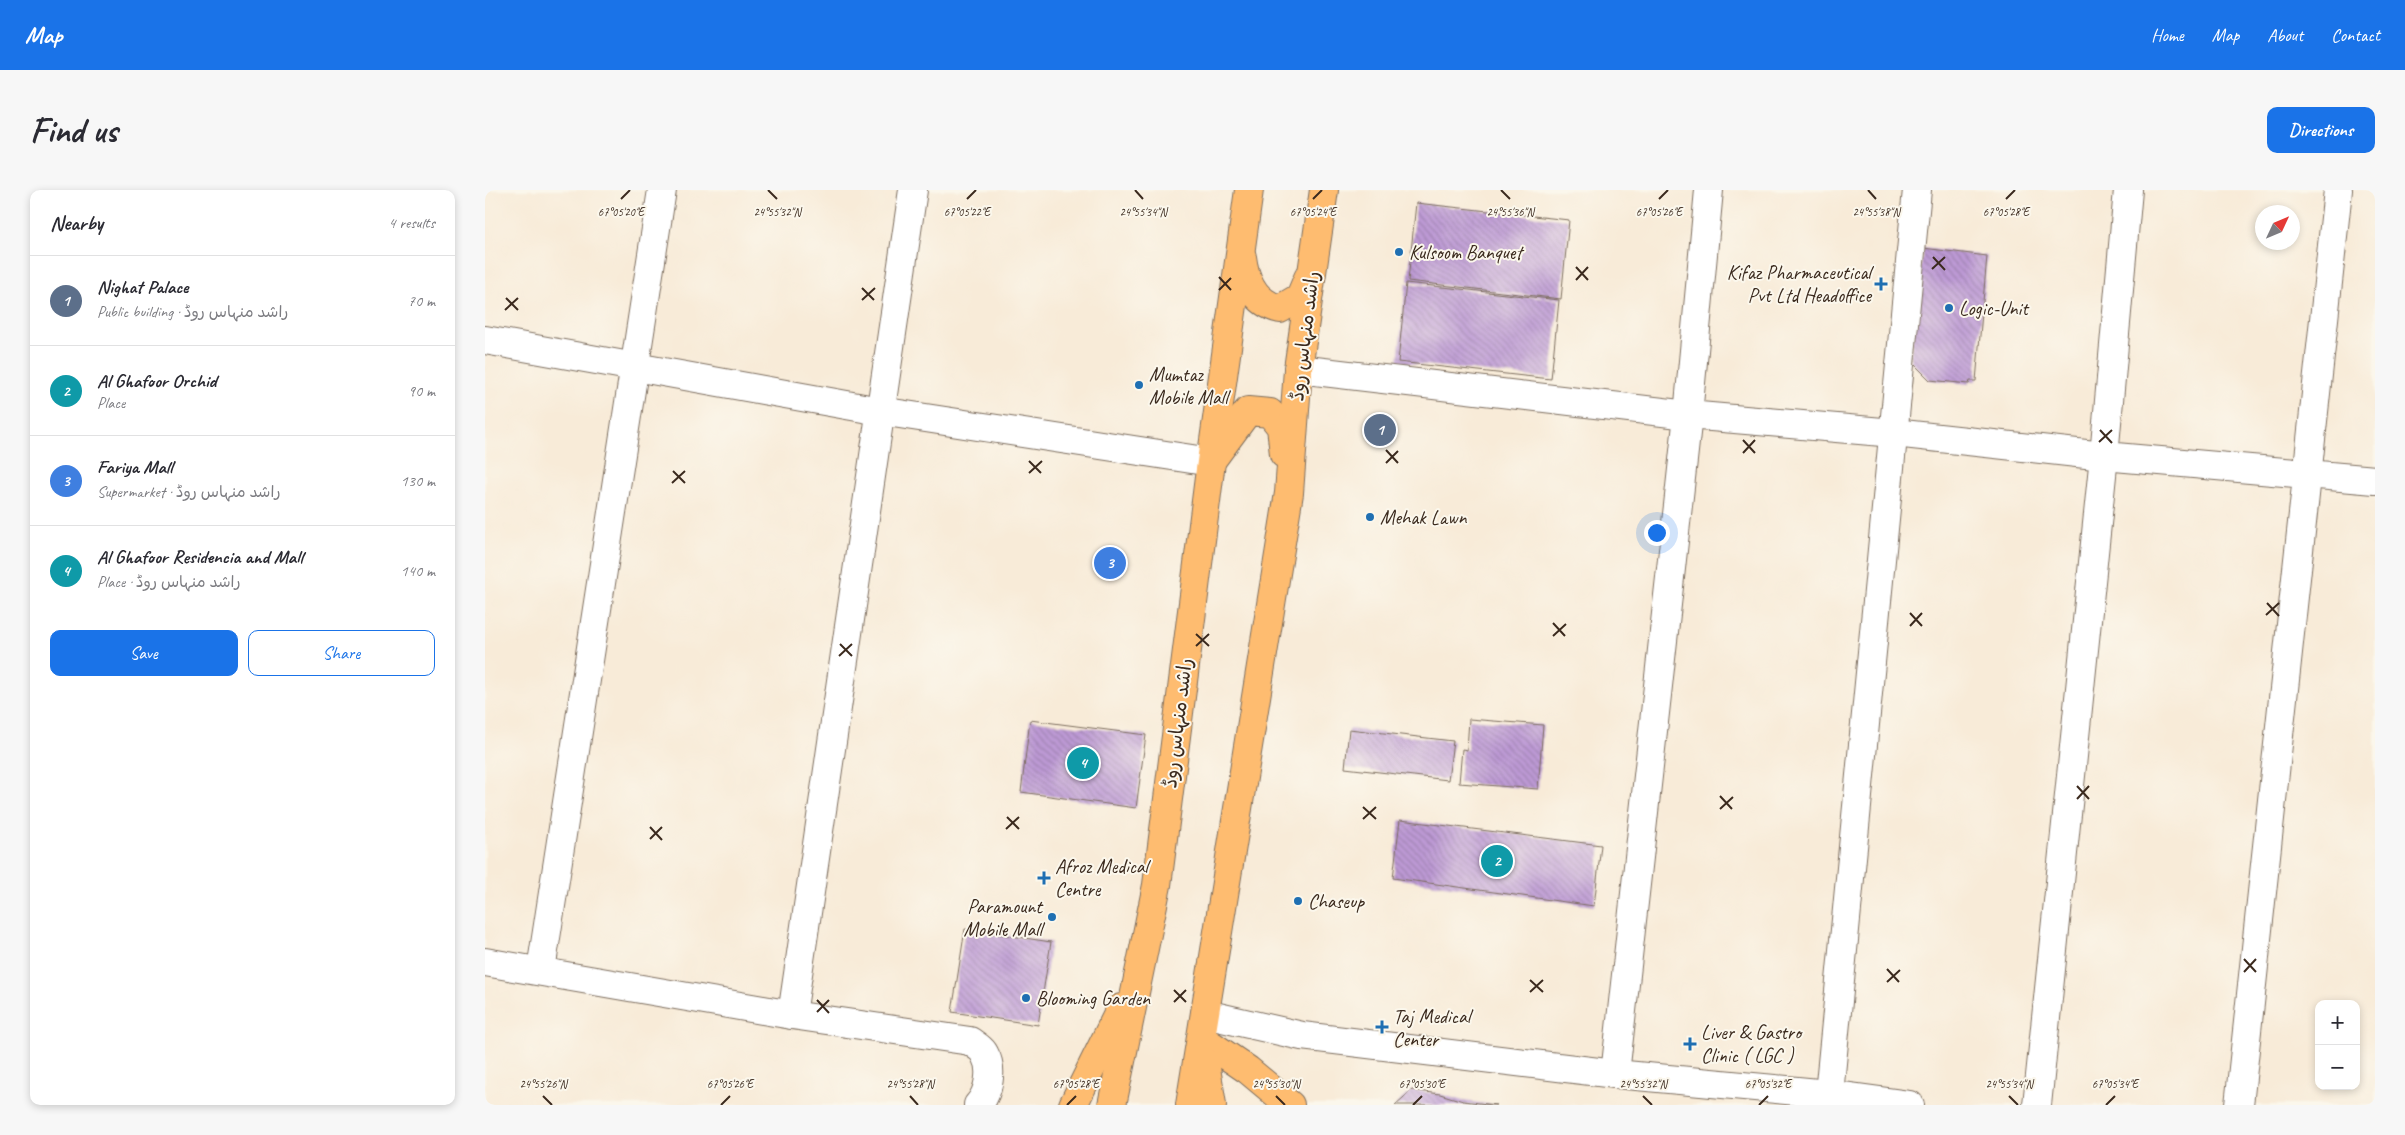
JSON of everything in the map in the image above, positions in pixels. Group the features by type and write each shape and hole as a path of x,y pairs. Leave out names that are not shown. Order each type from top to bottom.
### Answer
{"main road":[{"name":"راشد منہاس روڈ","path":"1112,1105 1157,885 1211,462 1249,190"},
{"name":"راشد منہاس روڈ","path":"1190,1105 1289,492 1297,369 1324,190"},
{"path":"1241,246 1243,265 1253,292 1262,302 1271,306 1280,309 1296,301 1311,272"},
{"path":"1211,462 1231,431 1248,411 1270,413 1281,427 1289,492"},
{"path":"1073,1105 1139,971"},
{"path":"1203,1026 1212,1105"},
{"path":"1203,1026 1248,1070 1290,1105"}],"street":[{"path":"541,970 662,190"},
{"path":"792,1015 913,190"},
{"path":"1615,1074 1688,415 1709,190"},
{"path":"1829,1094 1917,190"},
{"path":"2037,1105 2128,190"},
{"path":"2239,1105 2338,190"},
{"path":"485,340 881,411 1211,462"},
{"path":"1297,369 1688,415 1894,433 2103,456 2375,480"},
{"path":"485,962 541,970 792,1015 970,1041 985,1053 990,1071 984,1098 978,1105"},
{"path":"1203,1026 1302,1036 1615,1074 1829,1094 1910,1105"}],"building":[{"path":"1416,203 1569,220 1561,299 1408,281"},
{"name":"Logic-Unit","path":"1923,248 1987,256 1976,381 1970,381 1969,384 1930,380 1910,360"},
{"path":"1406,283 1559,300 1551,379 1398,362"},
{"path":"1469,719 1543,725 1538,789 1459,783 1462,749 1467,750"},
{"path":"1030,720 1146,735 1136,808 1021,792"},
{"path":"1349,729 1453,741 1448,780 1345,768"},
{"path":"1400,820 1601,845 1594,906 1393,878"},
{"path":"965,929 1051,942 1038,1025 952,1012"},
{"path":"1412,1090 1440,1094 1463,1101 1496,1105 1395,1105"}],"place":[{"name":"Kulsoom Banquet","path":"1399,252"},
{"name":"Kifaz Pharmaceutical Pvt Ltd Headoffice","path":"1881,284"},
{"name":"Logic-Unit","path":"1949,308"},
{"name":"Mumtaz Mobile Mall","path":"1139,385"},
{"name":"Nighat Palace","path":"1380,430"},
{"name":"Mehak Lawn","path":"1370,517"},
{"name":"Fariya Mall","path":"1110,563"},
{"name":"Al Ghafoor Residencia and Mall","path":"1083,763"},
{"name":"Al Ghafoor Orchid","path":"1497,861"},
{"name":"Afroz Medical Centre","path":"1044,878"},
{"name":"Chaseup","path":"1298,901"},
{"name":"Paramount Mobile Mall","path":"1052,917"},
{"name":"Blooming Garden","path":"1026,998"},
{"name":"Taj Medical Center","path":"1382,1027"},
{"name":"Liver & Gastro Clinic ( LGC )","path":"1690,1044"}]}
